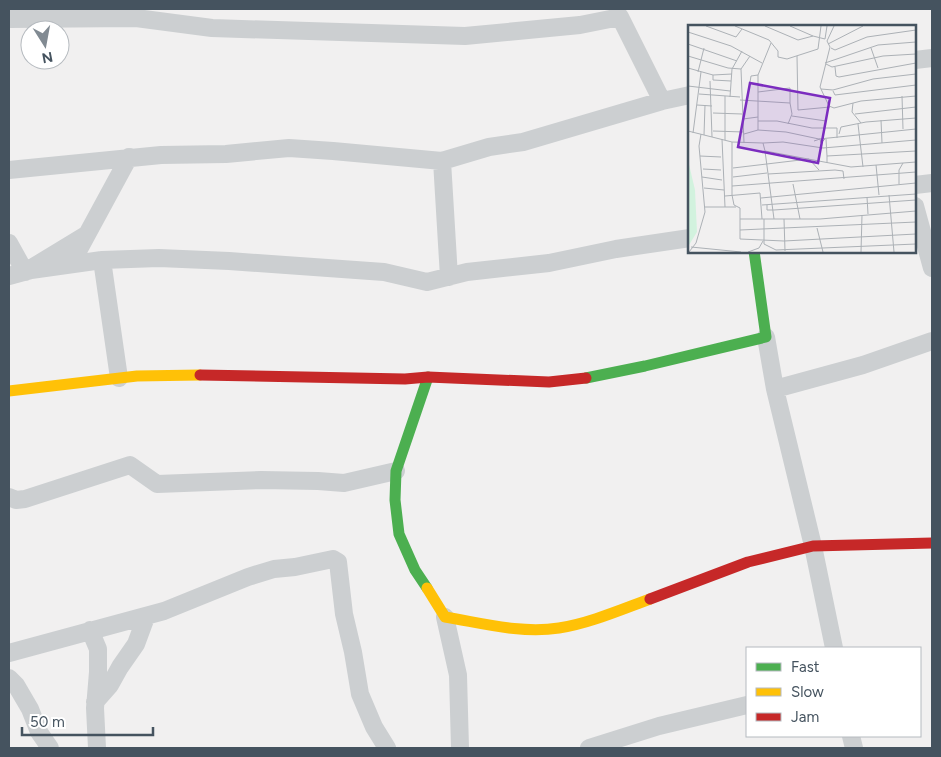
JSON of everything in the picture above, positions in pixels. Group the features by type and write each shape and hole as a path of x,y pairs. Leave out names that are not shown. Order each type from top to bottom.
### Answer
{"street":[{"path":"87,9 103,18 128,9"},
{"path":"9,19 136,18 212,28 465,36 580,25 619,13 662,100"},
{"path":"916,60 932,58"},
{"path":"9,170 130,157 226,154 289,148 333,150 442,161 489,147 523,142 662,100 688,95"},
{"path":"71,264 130,157"},
{"path":"442,161 449,277"},
{"path":"916,185 932,183"},
{"path":"916,210 932,268"},
{"path":"17,274 87,235"},
{"path":"17,274 102,260 159,258 384,272 427,282 475,271 549,263 616,249 688,238"},
{"path":"9,243 17,274"},
{"path":"754,252 775,389 813,546 834,647"},
{"path":"102,260 119,378"},
{"path":"9,391 137,376 221,375 405,379 428,377 549,382 582,379 645,366 766,336"},
{"path":"775,389 863,365 932,341"},
{"path":"428,377 396,472 396,500 399,534 415,570 445,617 458,675 460,748"},
{"path":"9,497 16,500 25,499 130,465 157,484 261,480 344,483 396,472"},
{"path":"445,617 523,629 558,628 599,618 748,562 813,546 932,543"},
{"path":"9,653 90,630 146,617 248,577 274,569 295,567 330,559 336,560 338,562 344,614 360,694 374,727 387,748"},
{"path":"95,702 110,685 120,666 136,644 146,617"},
{"path":"90,630 98,649 95,702 97,748"},
{"path":"9,678 16,685 30,708 39,732 50,748"},
{"path":"589,748 659,726 746,705"}],"traffic: fast":[{"path":"586,378 766,337 754,252"},
{"path":"427,588 415,570 399,534 395,500 396,471 428,377"}],"traffic: slow":[{"path":"9,391 137,376 200,375"},
{"path":"427,588 445,617 530,630 559,628 582,623 650,599"}],"traffic: jam":[{"path":"200,375 405,379 428,377 549,382 586,378"},
{"path":"650,599 748,562 813,546 932,543"}]}
